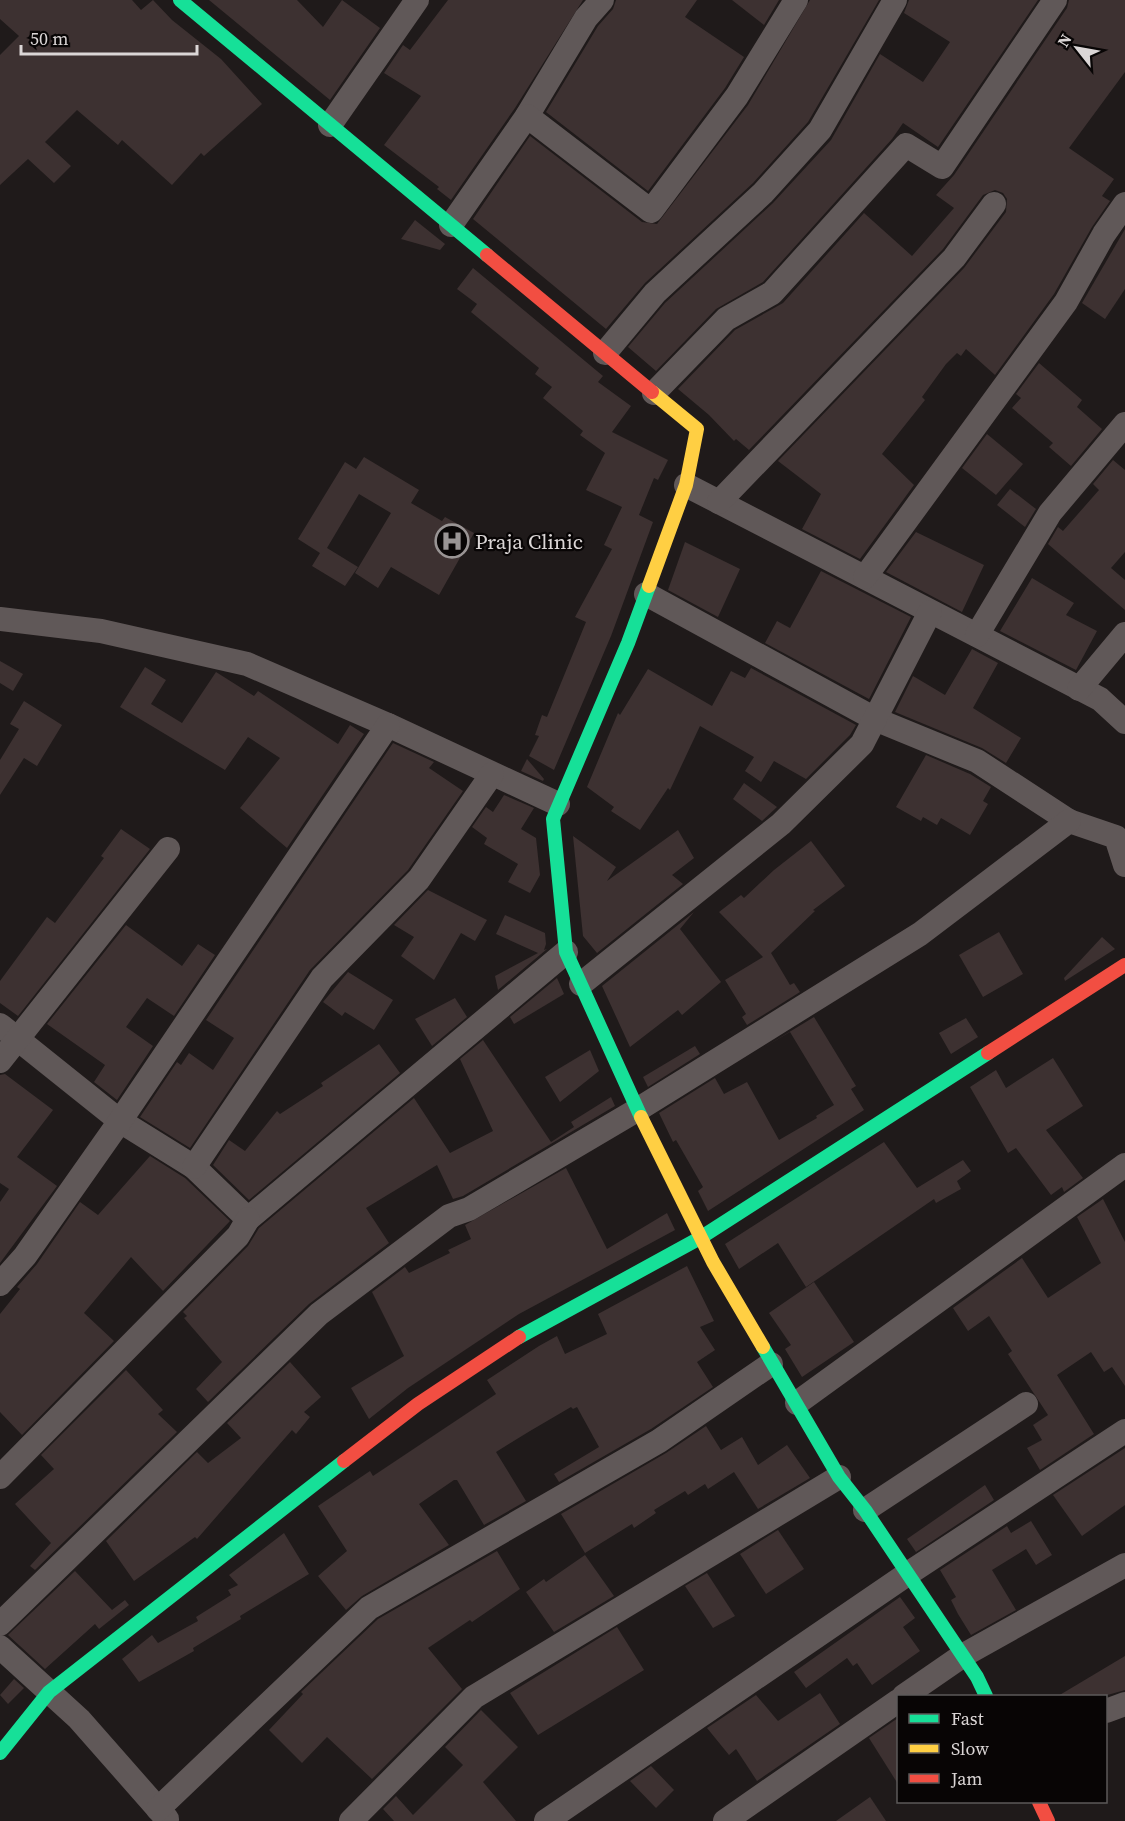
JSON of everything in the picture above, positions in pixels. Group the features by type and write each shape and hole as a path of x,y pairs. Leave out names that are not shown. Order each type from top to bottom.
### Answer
{"street":[{"path":"180,0 697,429 686,485 628,643 553,819 566,952 637,1110 700,1238 771,1364 797,1403 839,1477 865,1510 985,1695"},
{"path":"330,125 417,0"},
{"path":"452,225 527,116 586,18 602,0"},
{"path":"527,116 651,211 737,96 796,0"},
{"path":"605,353 655,292 763,193 820,130 895,0"},
{"path":"654,393 726,319 772,292 906,145 942,167 1055,0"},
{"path":"719,502 954,258 994,204"},
{"path":"864,578 1066,302 1104,234 1125,204"},
{"path":"976,635 1050,513 1125,424"},
{"path":"686,485 1100,699 1125,722"},
{"path":"646,594 877,720 977,761 1069,821 1116,837 1125,865"},
{"path":"581,984 781,824 862,744 877,720 930,612"},
{"path":"0,619 100,631 247,664 388,725 558,804"},
{"path":"1079,689 1125,634"},
{"path":"0,1284 25,1256 120,1121 388,725"},
{"path":"194,1167 322,978 419,879 492,774"},
{"path":"0,1624 319,1314 449,1216 469,1209 637,1110 920,934 1069,821"},
{"path":"0,1061 9,1031 168,849"},
{"path":"0,1477 238,1236 248,1219 566,952"},
{"path":"0,1753 49,1692 418,1404 529,1330 700,1238 1125,965"},
{"path":"9,1031 120,1121 194,1167 248,1219"},
{"path":"797,1403 1125,1165"},
{"path":"0,1647 79,1719 164,1815 369,1608 659,1441 771,1364"},
{"path":"865,1510 1026,1404"},
{"path":"546,1821 906,1575 1125,1431"},
{"path":"351,1821 474,1697 839,1477"},
{"path":"905,1695 962,1656 1125,1565"},
{"path":"725,1821 897,1702"},
{"path":"1107,1711 1125,1704"},
{"path":"1039,1803 1048,1821"}],"building":[{"path":"0,0 132,0 141,10 153,0 172,20 221,59 262,104 204,156 201,153 172,185 122,140 118,145 77,110 45,142 71,166 54,183 28,159 0,185 0,55 19,36 0,19"},
{"path":"209,0 297,0 323,27 342,0 380,28 330,100"},
{"path":"448,0 583,0 515,108 451,200 437,189 439,187 384,145 421,96 384,73 403,45 410,50"},
{"path":"616,0 697,0 685,17 744,57 725,88 648,191 546,112 598,26 613,9"},
{"path":"732,0 779,0 764,25"},
{"path":"810,0 879,0 808,122 753,183 645,283 606,329 473,219 530,136 642,222 657,224 748,105"},
{"path":"909,0 1038,0 938,147 903,123 892,139 763,282 716,309 656,371 628,347 665,303 773,203 831,140 880,54 923,82 950,42 904,13"},
{"path":"1069,0 1125,0 1125,72 1069,148 1114,179 1102,196 1110,201 1092,227 1054,294 995,375 966,349 961,356 957,353 922,397 925,400 882,454 914,485 860,559 802,529 821,494 778,461 964,268 1006,212 1007,199 1003,193 995,190 983,195 943,249 749,450 736,439 734,441 709,415 678,389 735,330 783,303 864,213 912,256 954,208 936,195 954,175 1067,8"},
{"path":"415,220 445,244 440,250 401,239"},
{"path":"1125,229 1125,289 1105,319 1082,303"},
{"path":"473,268 603,376 598,382 631,406 612,432 668,460 658,480 654,478 639,515 653,522 611,636 554,770 529,756 539,736 535,735 542,715 547,717 586,622 575,617 612,549 604,545 622,507 586,490 605,453 580,435 583,431 543,398 552,387 535,374 539,368 471,312 477,304 457,289"},
{"path":"1039,363 1082,400 1077,407 1102,429 1071,466 1049,447 1053,443 1012,408 1021,398 1016,394"},
{"path":"987,434 1023,464 996,495 962,468"},
{"path":"364,457 419,490 411,503 442,521 445,517 474,533 439,595 391,567 378,588 355,573 391,513 359,494 327,548 358,567 345,586 312,566 320,553 298,539 345,462 356,469"},
{"path":"1113,460 1125,470 1125,552 1111,568 1125,580 1125,610 1048,544 1058,527 1063,531 1099,490 1093,484"},
{"path":"1010,489 1036,509 1025,527 997,505"},
{"path":"916,532 984,565 962,612 886,572"},
{"path":"685,542 740,569 718,617 668,590"},
{"path":"821,571 911,617 869,699 765,643 777,621 790,628"},
{"path":"1032,578 1074,603 1066,615 1097,631 1076,670 1000,631"},
{"path":"972,649 998,663 973,708 1021,738 1006,763 982,748 895,712 913,676 945,695"},
{"path":"0,661 23,674 13,691 0,683"},
{"path":"145,667 166,680 151,704 182,723 216,672 254,696 258,691 338,744 350,725 364,734 287,848 240,808 280,758 248,737 225,770 120,707"},
{"path":"751,668 856,725 850,735 806,779 774,761 761,782 745,771 754,757 700,726 670,790 668,788 640,830 611,811 614,807 587,787 618,713 620,715 648,669 712,706 731,671 745,678"},
{"path":"24,701 62,725 37,766 24,758 0,795 0,760 19,729 10,724"},
{"path":"393,743 434,762 429,768 463,791 408,870 310,970 190,1148 140,1117 177,1062 181,1065 189,1053 213,1070 234,1038 206,1020"},
{"path":"926,755 970,774 991,787 983,801 988,804 970,835 941,818 937,825 923,817 921,821 896,807"},
{"path":"527,759 544,779 543,781 521,771"},
{"path":"744,783 777,807 762,821 733,799"},
{"path":"504,795 534,808 521,829 536,838 540,875 530,893 508,882 518,864 484,844 487,838 472,827 486,807 493,812"},
{"path":"121,829 150,849 18,1016 0,1003 0,981 47,917 55,923 104,858 101,856"},
{"path":"678,830 694,858 672,875 683,884 597,953 583,936 573,836 616,867 607,881"},
{"path":"811,841 845,886 813,910 815,911 771,953 790,985 794,983 800,992 747,1025 742,1017 746,1014 725,980 763,957 719,912 741,895 744,898 774,870"},
{"path":"428,890 487,920 475,941 461,933 434,980 401,956 414,937 394,925"},
{"path":"694,912 680,929 721,982 682,1015 678,1010 630,1047 602,986"},
{"path":"505,915 545,933 544,950 547,949 498,990 495,976 538,953 496,934"},
{"path":"126,925 182,966 198,944 215,955 174,1016 147,998 126,1027 153,1046 117,1100 94,1082 105,1065 47,1024"},
{"path":"999,932 1023,974 983,997 959,955"},
{"path":"1102,937 1115,949 1065,981 1064,978"},
{"path":"348,972 393,1000 374,1030 345,1012 342,1016 323,1002"},
{"path":"557,978 564,994 514,1024 510,1017"},
{"path":"455,998 467,1017 432,1046 415,1019"},
{"path":"814,1017 856,1086 851,1089 864,1110 708,1211 698,1191 703,1187 676,1140 673,1142 659,1113 715,1078 724,1094 747,1082 779,1140 817,1118 816,1116 834,1105 790,1032 763,1048"},
{"path":"966,1018 978,1037 951,1054 939,1033"},
{"path":"483,1040 551,1142 574,1127 571,1122 611,1097 615,1106 463,1196 453,1199 437,1165 366,1208 389,1243 309,1304 208,1402 196,1389 222,1362 184,1318 187,1316 183,1312 248,1246 259,1228 414,1098 450,1153 493,1131 460,1059"},
{"path":"379,1044 400,1073 249,1200 213,1165 229,1140 245,1151 277,1111 280,1114 323,1086 321,1083"},
{"path":"695,1046 700,1054 648,1087 643,1077"},
{"path":"590,1050 599,1071 560,1102 545,1077"},
{"path":"1053,1058 1083,1106 1046,1130 1083,1178 1064,1192 1062,1187 1051,1195 1016,1148 1008,1153 970,1087 996,1070 1006,1088"},
{"path":"5,1074 53,1110 17,1157 57,1186 0,1263 0,1202 9,1189 0,1183 0,1075"},
{"path":"884,1142 917,1188 963,1160 971,1171 957,1181 961,1189 936,1203 934,1199 806,1287 778,1243 739,1269 725,1244"},
{"path":"150,1156 185,1178 230,1221 163,1291 131,1257 84,1313 114,1341 22,1435 0,1412 0,1314 20,1289 17,1287 37,1264 80,1202 98,1215"},
{"path":"566,1168 607,1249 667,1213 675,1230 519,1314 408,1388 369,1419 351,1388 404,1356 372,1292 405,1267 409,1273 450,1253 448,1250 471,1239 465,1225"},
{"path":"1103,1199 1125,1242 1125,1386 1112,1367 1104,1372 1091,1352 1057,1375 1094,1434 1040,1470 1027,1448 1042,1440 1033,1425 1048,1415 1008,1354 1012,1351 989,1316 968,1331 953,1308 1022,1258 1048,1298 1101,1263 1077,1217"},
{"path":"687,1266 714,1321 700,1327 715,1350 697,1362 713,1387 651,1429 559,1482 554,1474 599,1447 577,1407 573,1409 571,1407 530,1431 496,1452 526,1501 484,1525 457,1480 454,1480 419,1504 449,1545 362,1596 346,1610 318,1576 347,1551 318,1506 370,1471 373,1476 496,1394 487,1380 539,1346 557,1336 565,1354 607,1334 598,1314"},
{"path":"814,1282 854,1342 802,1377 785,1349 791,1345 769,1313"},
{"path":"290,1362 321,1397 304,1412 310,1417 296,1434 292,1430 197,1539 195,1537 134,1581 106,1541 197,1452 208,1463 241,1438 227,1423"},
{"path":"126,1370 163,1410 158,1414 177,1432 35,1570 30,1566 51,1543 15,1504 54,1469 41,1455"},
{"path":"706,1426 721,1450 742,1437 758,1465 787,1445 810,1478 758,1509 734,1472 708,1489 705,1484 688,1495 685,1491 654,1510 656,1513 634,1528 632,1524 585,1553 561,1514 666,1453"},
{"path":"1125,1448 1125,1505 1082,1536 1053,1495"},
{"path":"985,1485 994,1500 916,1552 907,1539"},
{"path":"1031,1521 1052,1555 1036,1565 1026,1549 992,1570 1016,1610 971,1635 951,1600 956,1597 940,1570 1007,1526 1011,1533"},
{"path":"778,1530 804,1569 766,1594 740,1554"},
{"path":"284,1533 309,1574 240,1616 241,1619 193,1648 194,1651 139,1682 122,1659 152,1635 158,1643 198,1621 196,1617 231,1595 228,1590 238,1585 229,1575"},
{"path":"497,1551 520,1589 472,1622 470,1620 428,1648 462,1689 372,1779 327,1737 302,1763 269,1730 303,1694 301,1692 378,1619"},
{"path":"585,1555 614,1596 554,1632 526,1592 544,1579 546,1582"},
{"path":"75,1571 112,1610 125,1600 129,1605 99,1629 95,1624 45,1669 8,1635"},
{"path":"707,1573 735,1616 713,1628 685,1586"},
{"path":"900,1597 915,1618 903,1627 920,1651 872,1685 857,1663 853,1666 847,1658 806,1688 794,1672"},
{"path":"617,1627 644,1670 538,1735 510,1693"},
{"path":"1125,1656 1125,1690 1107,1695 1060,1695"},
{"path":"14,1679 24,1688 8,1704 0,1695"},
{"path":"820,1693 840,1724 757,1781 736,1749 729,1755 707,1728 756,1695 778,1721"},
{"path":"481,1710 518,1747 483,1782 516,1821 394,1821 383,1809 396,1796 413,1815 463,1765 445,1747"},
{"path":"897,1719 897,1782 869,1738"},
{"path":"651,1766 674,1790 656,1808 630,1781"},
{"path":"870,1797 886,1821 836,1821"}],"traffic: fast":[{"path":"180,0 487,255"},
{"path":"641,1117 566,952 553,819 628,643 649,586"},
{"path":"519,1337 700,1238 988,1053"},
{"path":"763,1347 839,1477 865,1510 977,1677 986,1695"},
{"path":"0,1753 49,1692 344,1461"}],"traffic: slow":[{"path":"649,586 686,485 697,429 652,392"},
{"path":"641,1117 713,1262 763,1347"}],"traffic: jam":[{"path":"487,255 652,392"},
{"path":"988,1053 1125,965"},
{"path":"344,1461 418,1404 519,1337"},
{"path":"1039,1803 1048,1821"}],"place":[{"name":"Praja Clinic","path":"452,541"}]}
